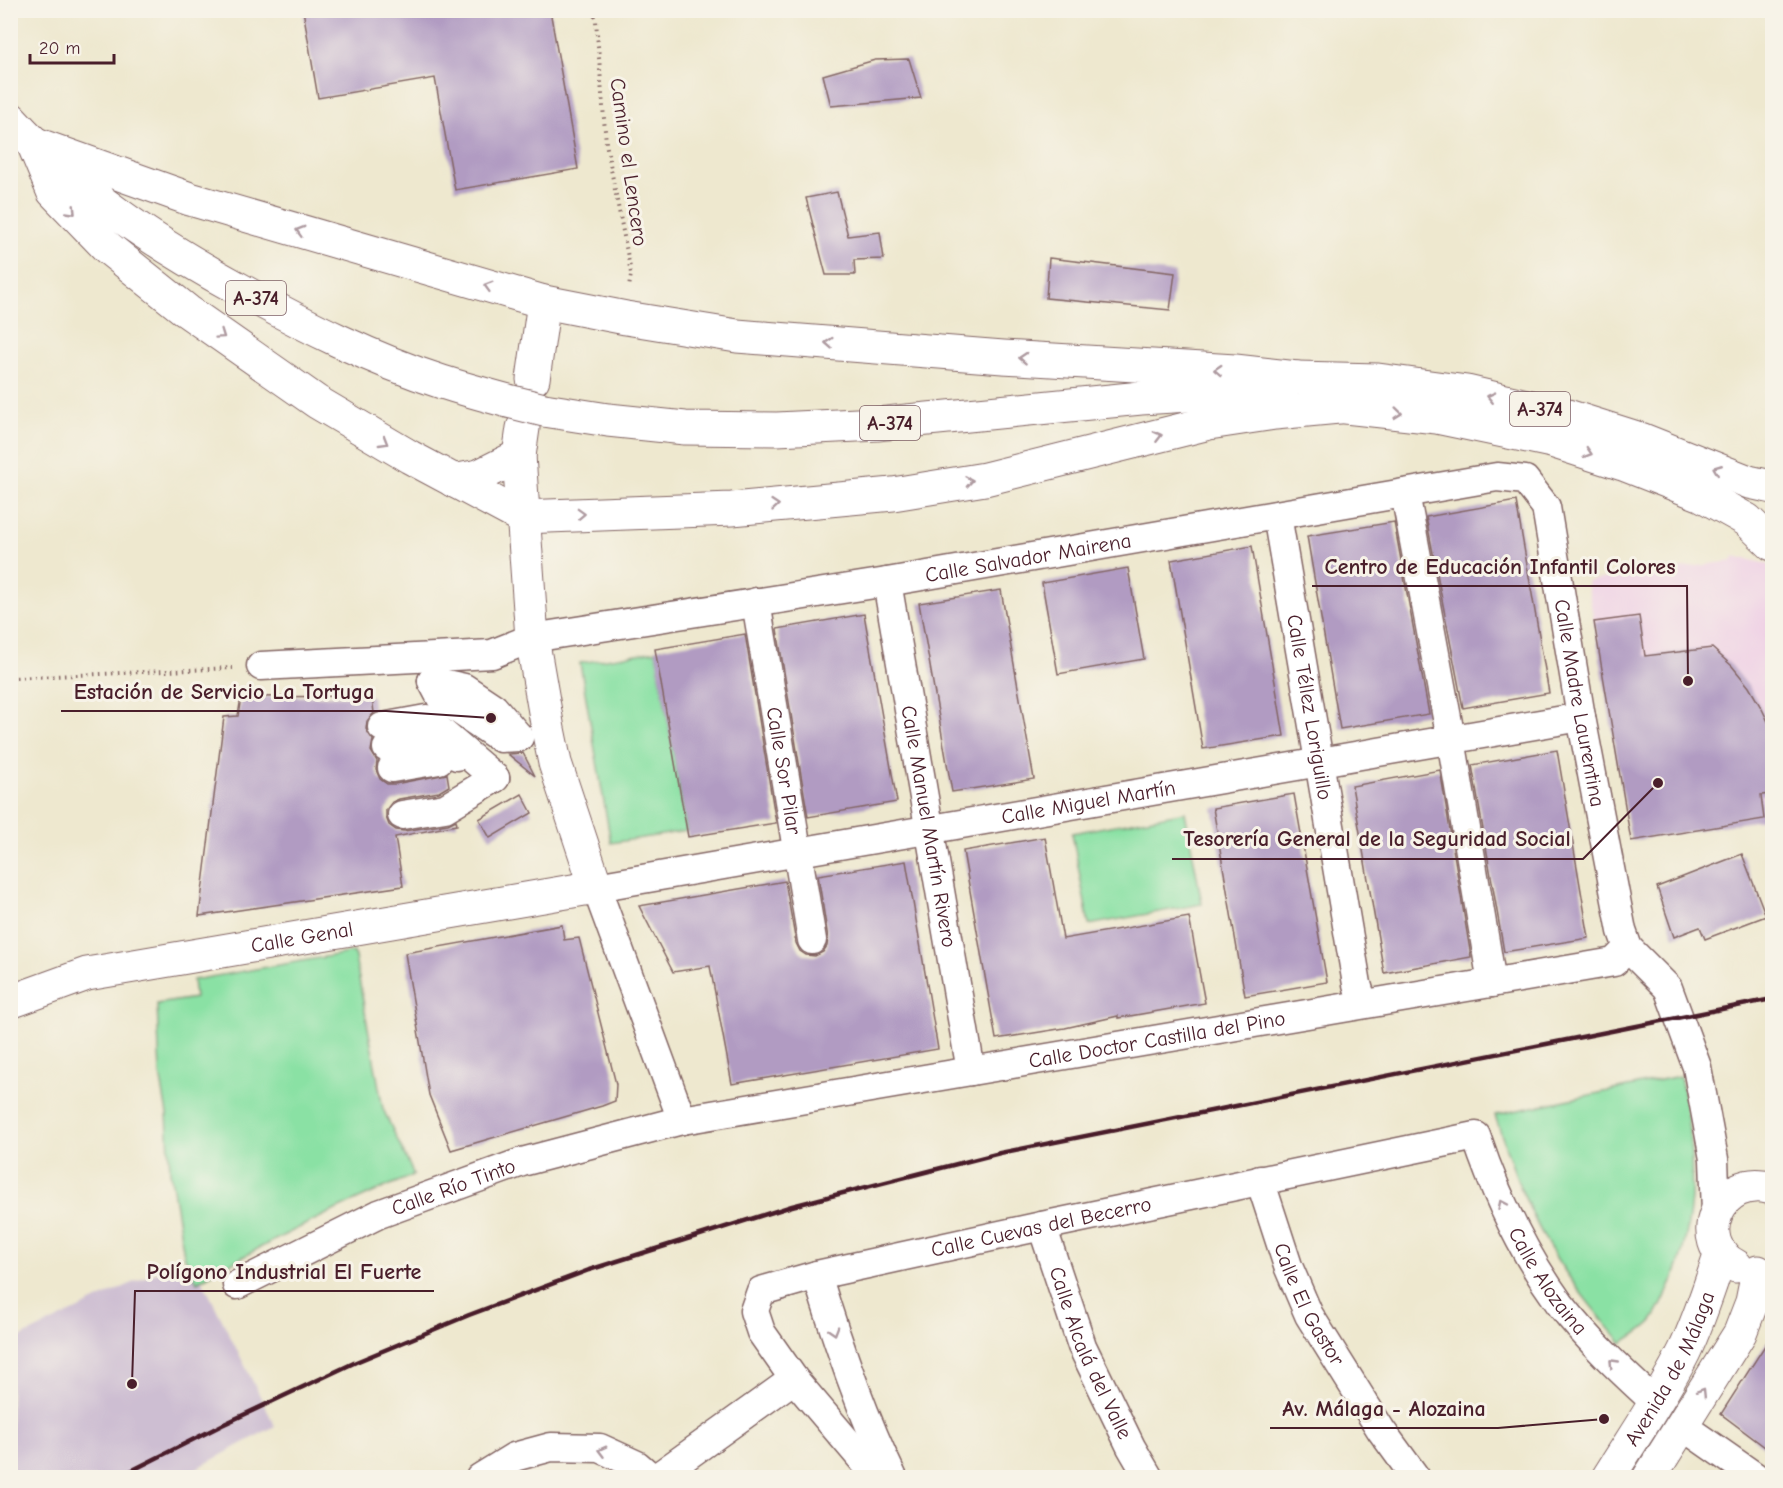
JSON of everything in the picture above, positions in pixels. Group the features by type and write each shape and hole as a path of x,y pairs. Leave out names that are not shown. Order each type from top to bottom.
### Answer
{"main road":[{"name":"A-374","path":"10,118 33,143 74,180 130,225 201,269 298,322 367,353 441,382 523,424 608,420 685,428 777,429 877,424 1141,398 1236,392 1297,378 1377,380 1467,392 1581,420 1643,440 1749,482 1773,487"},
{"path":"33,143 190,199 544,302 626,318 737,336 1003,357 1235,371 1297,378"},
{"path":"33,143 53,191 108,248 187,311 317,402 410,457 522,517 732,509 893,494 985,479 1209,423 1275,413 1340,407"},
{"path":"533,379 544,302"},
{"name":"A-374","path":"1236,392 1340,407 1437,417 1552,441 1623,464 1702,495 1747,520 1773,544"},
{"path":"454,481 479,476 523,424"},
{"path":"523,424 522,517 532,638 555,763 597,887"},
{"name":"Calle Genal","path":"10,1002 87,974 597,887"},
{"path":"1760,1187 1734,1191 1729,1195 1716,1212 1713,1226 1715,1240 1721,1253 1730,1263 1743,1270 1765,1271"},
{"name":"Avenida de Málaga","path":"1608,1478 1656,1402 1684,1351 1721,1253"},
{"name":"Avenida de Málaga","path":"1649,1478 1740,1333 1765,1271"}],"street":[{"name":"Calle Salvador Mairena","path":"261,666 492,654 532,638 887,582 1497,477 1525,480"},
{"name":"Calle Madre Laurentina","path":"1525,480 1546,507 1581,717 1616,904 1628,948 1668,988 1697,1067 1714,1159 1716,1212"},
{"path":"1405,493 1451,739 1492,983"},
{"name":"Calle Téllez Loriguillo","path":"1277,515 1357,984 1363,1004"},
{"name":"Calle Manuel Martín Rivero","path":"887,582 971,1071"},
{"name":"Calle Sor Pilar","path":"756,602 812,940"},
{"path":"432,681 441,698 500,738 519,737"},
{"name":"Calle Miguel Martín","path":"597,887 1581,717"},
{"path":"426,719 495,778 438,773 393,773 426,719"},
{"path":"597,887 682,1120"},
{"name":"Calle Doctor Castilla del Pino","path":"682,1120 1614,962 1628,948"},
{"name":"Calle Río Tinto","path":"237,1285 390,1210 522,1162 682,1120"},
{"name":"Calle Cuevas del Becerro","path":"794,1379 761,1332 754,1311 761,1291 817,1275 1042,1226 1476,1137"},
{"name":"Calle Alozaina","path":"1476,1137 1502,1205 1536,1267 1554,1294 1584,1332 1625,1375 1656,1402"},
{"path":"1714,1159 1727,1171 1760,1187"},
{"name":"Calle El Gastor","path":"1260,1180 1288,1266 1309,1315 1381,1430 1416,1478"},
{"name":"Calle Alcalá del Valle","path":"1042,1226 1082,1346 1131,1447 1149,1478"},
{"path":"817,1275 839,1346 867,1423 893,1478"},
{"path":"480,1478 514,1457 551,1447 600,1448 637,1465 654,1478 794,1379 878,1478"},
{"path":"1681,1425 1757,1478"}],"path":[{"name":"Camino el Lencero","path":"593,10 596,21 606,143 631,273 626,318"},
{"path":"10,678 261,666"}],"shaded area":[{"path":"1734,556 1768,564 1772,574 1772,816 1766,817 1767,819 1702,829 1616,750 1587,581 1733,561"},
{"path":"187,1250 275,1426 181,1477 11,1478 11,1342 134,1282 189,1260"}],"green space":[{"path":"656,651 687,831 611,843 580,663"},
{"path":"1185,812 1202,904 1089,925 1072,833"},
{"path":"354,952 383,1109 414,1175 304,1225 197,1282 184,1255 170,1171 167,1114 160,1073 157,1004 195,998 193,980"},
{"path":"1680,1076 1689,1130 1692,1186 1685,1240 1678,1267 1656,1315 1645,1327 1622,1343 1564,1270 1537,1225 1521,1189 1495,1115"}],"building":[{"path":"303,10 550,10 578,169 455,190 435,78 318,98"},
{"path":"909,59 921,98 831,106 823,75 875,60"},
{"path":"837,192 848,236 880,232 884,259 854,260 855,275 826,275 806,198"},
{"path":"1049,258 1175,273 1170,310 1046,298"},
{"path":"1516,501 1549,693 1463,708 1426,517"},
{"path":"1394,522 1429,714 1340,729 1307,536"},
{"path":"1252,546 1284,736 1203,749 1171,560"},
{"path":"1128,568 1144,659 1058,674 1042,583"},
{"path":"1001,590 1034,779 952,792 919,603"},
{"path":"864,614 897,802 808,817 777,629"},
{"path":"1639,616 1645,656 1712,648 1732,666 1749,687 1773,732 1773,794 1761,795 1764,819 1631,841 1594,622"},
{"path":"745,634 776,823 688,837 655,649"},
{"path":"372,696 374,713 367,721 366,729 373,740 371,751 377,761 376,770 380,779 387,784 395,784 447,774 449,786 439,792 392,802 386,810 389,825 396,830 404,831 448,824 456,820 457,825 395,837 403,886 199,916 224,717 238,716 241,697"},
{"path":"1557,750 1589,938 1504,952 1472,765"},
{"path":"523,753 535,776 508,754"},
{"path":"1440,770 1471,957 1384,973 1352,786"},
{"path":"522,794 532,813 490,838 479,819"},
{"path":"1294,794 1327,982 1245,996 1213,808"},
{"path":"1045,837 1063,939 1189,917 1205,1003 1118,1018 1118,1016 1065,1028 996,1039 963,851"},
{"path":"1742,854 1766,916 1705,939 1700,927 1674,937 1657,887"},
{"path":"906,861 938,1049 732,1084 710,966 673,972 639,906 785,881 796,943 800,951 806,955 815,956 823,952 828,938 818,875"},
{"path":"562,925 564,940 579,938 616,1084 615,1101 451,1150 429,1095 405,953"},
{"path":"1773,1333 1773,1453 1721,1414"}],"railway":[{"path":"117,1478 222,1425 356,1362 469,1315 589,1270 792,1206 1000,1153 1772,999"}],"place":[{"name":"Centro de Educación Infantil Colores","path":"1688,681"},
{"name":"Estación de Servicio La Tortuga","path":"491,718"},
{"name":"Tesorería General de la Seguridad Social","path":"1658,783"},
{"name":"Polígono Industrial El Fuerte","path":"132,1384"},
{"name":"Av. Málaga - Alozaina","path":"1604,1419"}]}
